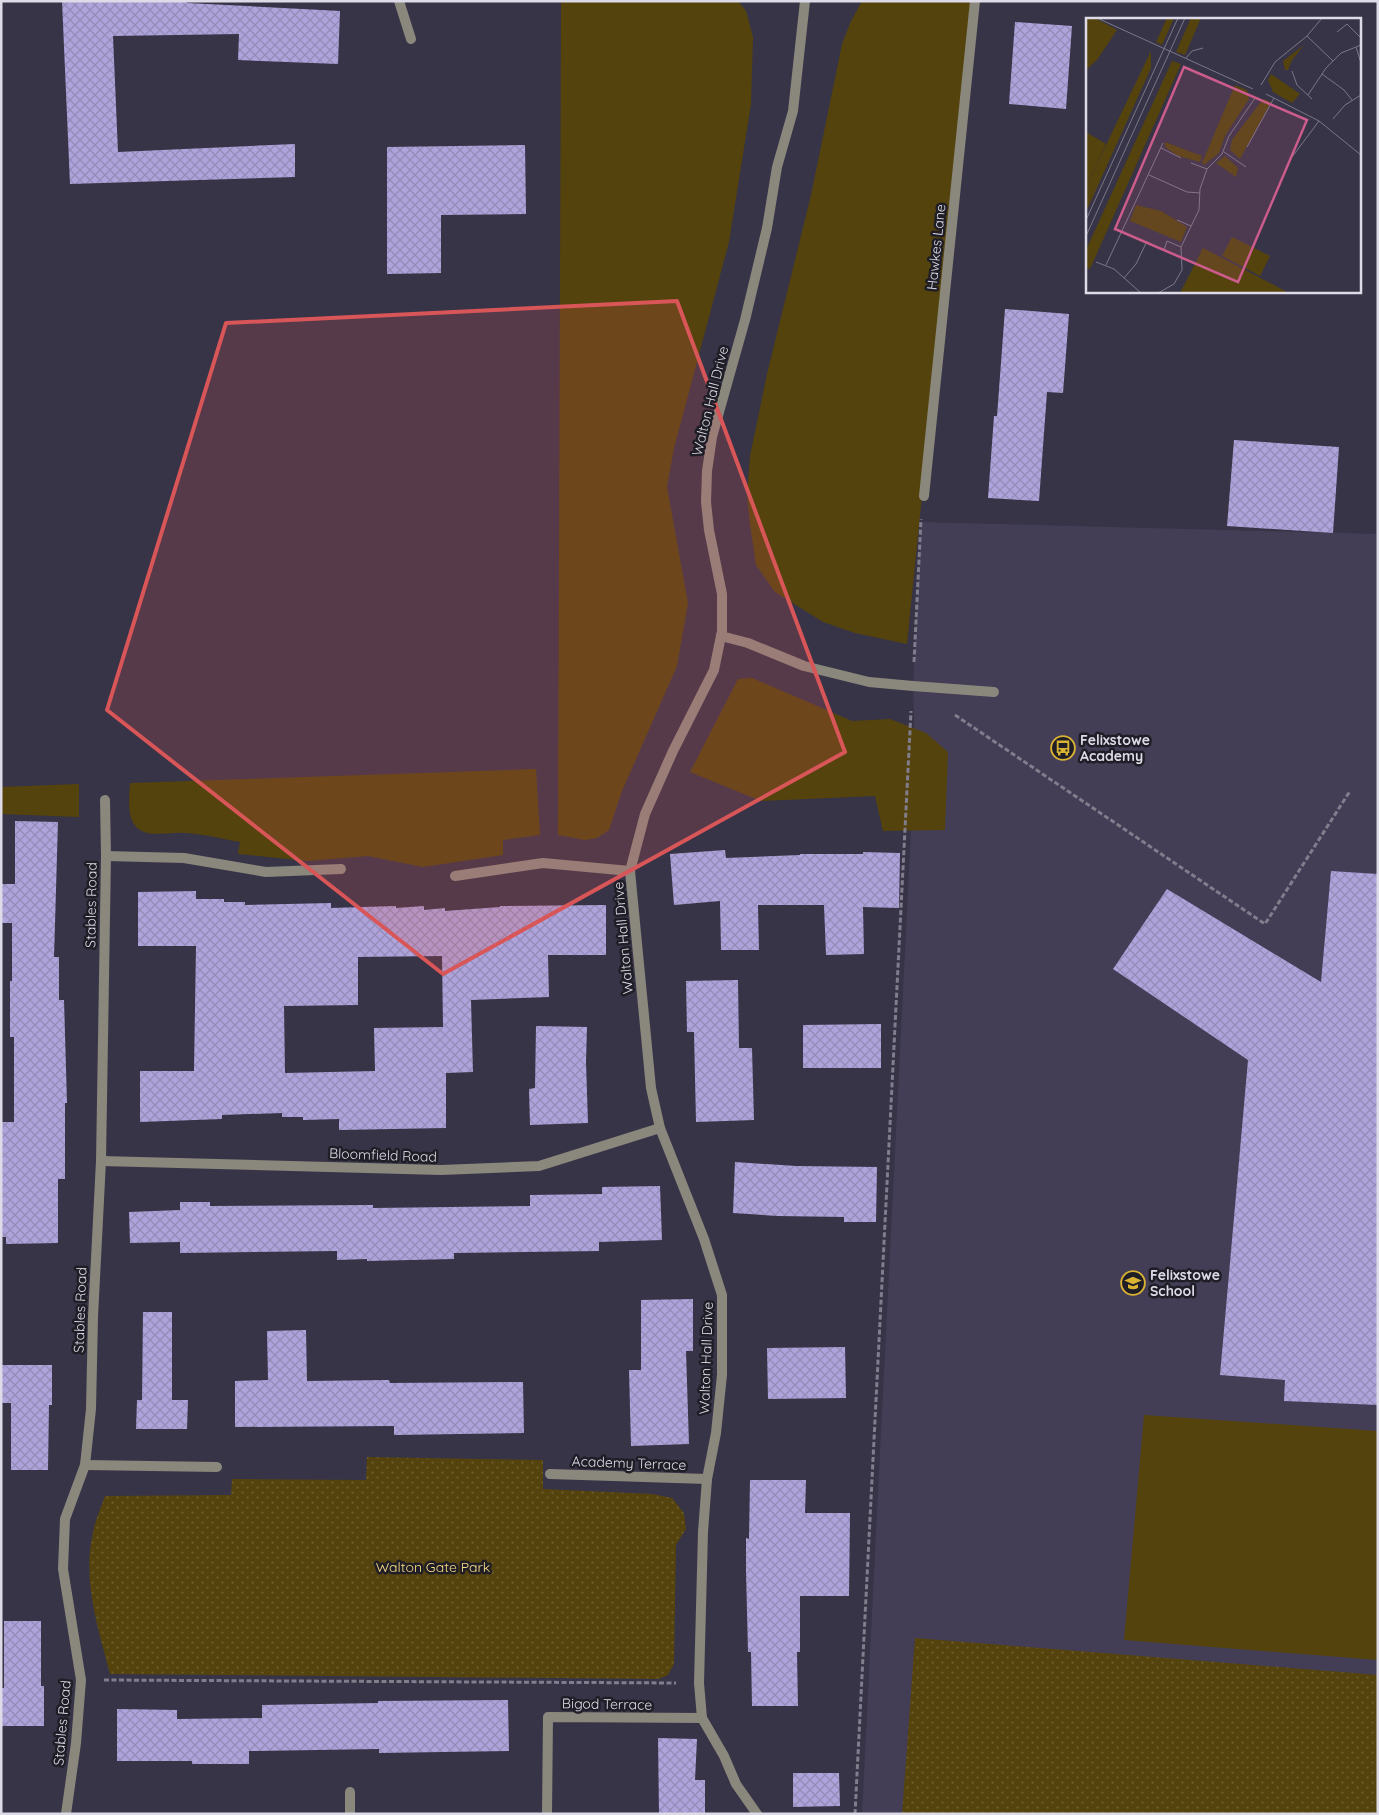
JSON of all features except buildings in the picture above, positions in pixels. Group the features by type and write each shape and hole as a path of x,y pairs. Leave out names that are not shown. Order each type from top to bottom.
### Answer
{"street":[{"path":"398,1 411,39"},
{"name":"Walton Hall Drive","path":"757,1814 736,1784 724,1756 702,1718 699,1683 706,1479 716,1433 722,1375 722,1295 704,1239 660,1128 650,1088 630,871 645,814 673,751 714,670 721,636 722,594 709,530 706,502 707,471 712,437 742,330 767,228 777,167 793,111 805,1"},
{"name":"Hawkes Lane","path":"924,496 975,1"},
{"path":"721,636 748,643 804,666 869,682 994,692"},
{"name":"Stables Road","path":"66,1814 76,1743 81,1680 63,1569 65,1518 85,1465 91,1409 93,1317 101,1161 106,856 105,800"},
{"path":"106,856 184,858 266,872 341,869"},
{"path":"455,876 543,862 630,871"},
{"name":"Bloomfield Road","path":"101,1161 441,1170 539,1166 660,1128"},
{"path":"85,1465 217,1467"},
{"name":"Academy Terrace","path":"550,1474 706,1479"},
{"name":"Bigod Terrace","path":"548,1814 548,1717 702,1718"},
{"path":"350,1792 350,1814"}],"path":[{"path":"856,1814 921,522 924,496"},
{"path":"954,714 1265,924 1350,792"},
{"path":"81,1680 699,1683"}],"highlighted area":[{"path":"677,301 845,752 443,974 107,710 226,323"}],"shaded area":[{"name":"Felixstowe School","path":"921,522 1378,534 1378,1814 862,1814 915,752 913,686"}],"green space":[{"path":"561,1 738,1 746,11 753,37 751,104 729,242 674,448 667,487 688,603 677,666 622,791 609,830 597,838 585,840 558,835"},
{"path":"862,1 972,1 907,644 855,633 823,622 775,592 756,565 747,495 750,456 767,374 811,195 842,44 851,21"},
{"path":"752,678 852,721 890,719 926,733 948,752 945,830 883,831 875,796 761,801 690,772 738,679"},
{"path":"536,769 540,835 503,840 503,855 423,867 368,856 307,861 238,854 240,842 206,835 155,834 145,832 133,823 129,808 130,783"},
{"path":"79,784 79,817 1,814 1,787"},
{"path":"1144,1415 1378,1431 1378,1660 1124,1640"},
{"name":"Walton Gate Park","path":"367,1457 543,1460 543,1489 652,1494 672,1498 684,1513 686,1529 676,1545 674,1664 668,1675 659,1679 110,1674 93,1604 89,1568 94,1528 105,1496 231,1495 232,1479 366,1480"},
{"path":"915,1638 1378,1675 1378,1814 902,1814"}],"place":[{"name":"Felixstowe Academy","path":"1063,748"},
{"name":"Felixstowe School","path":"1133,1283"}]}
